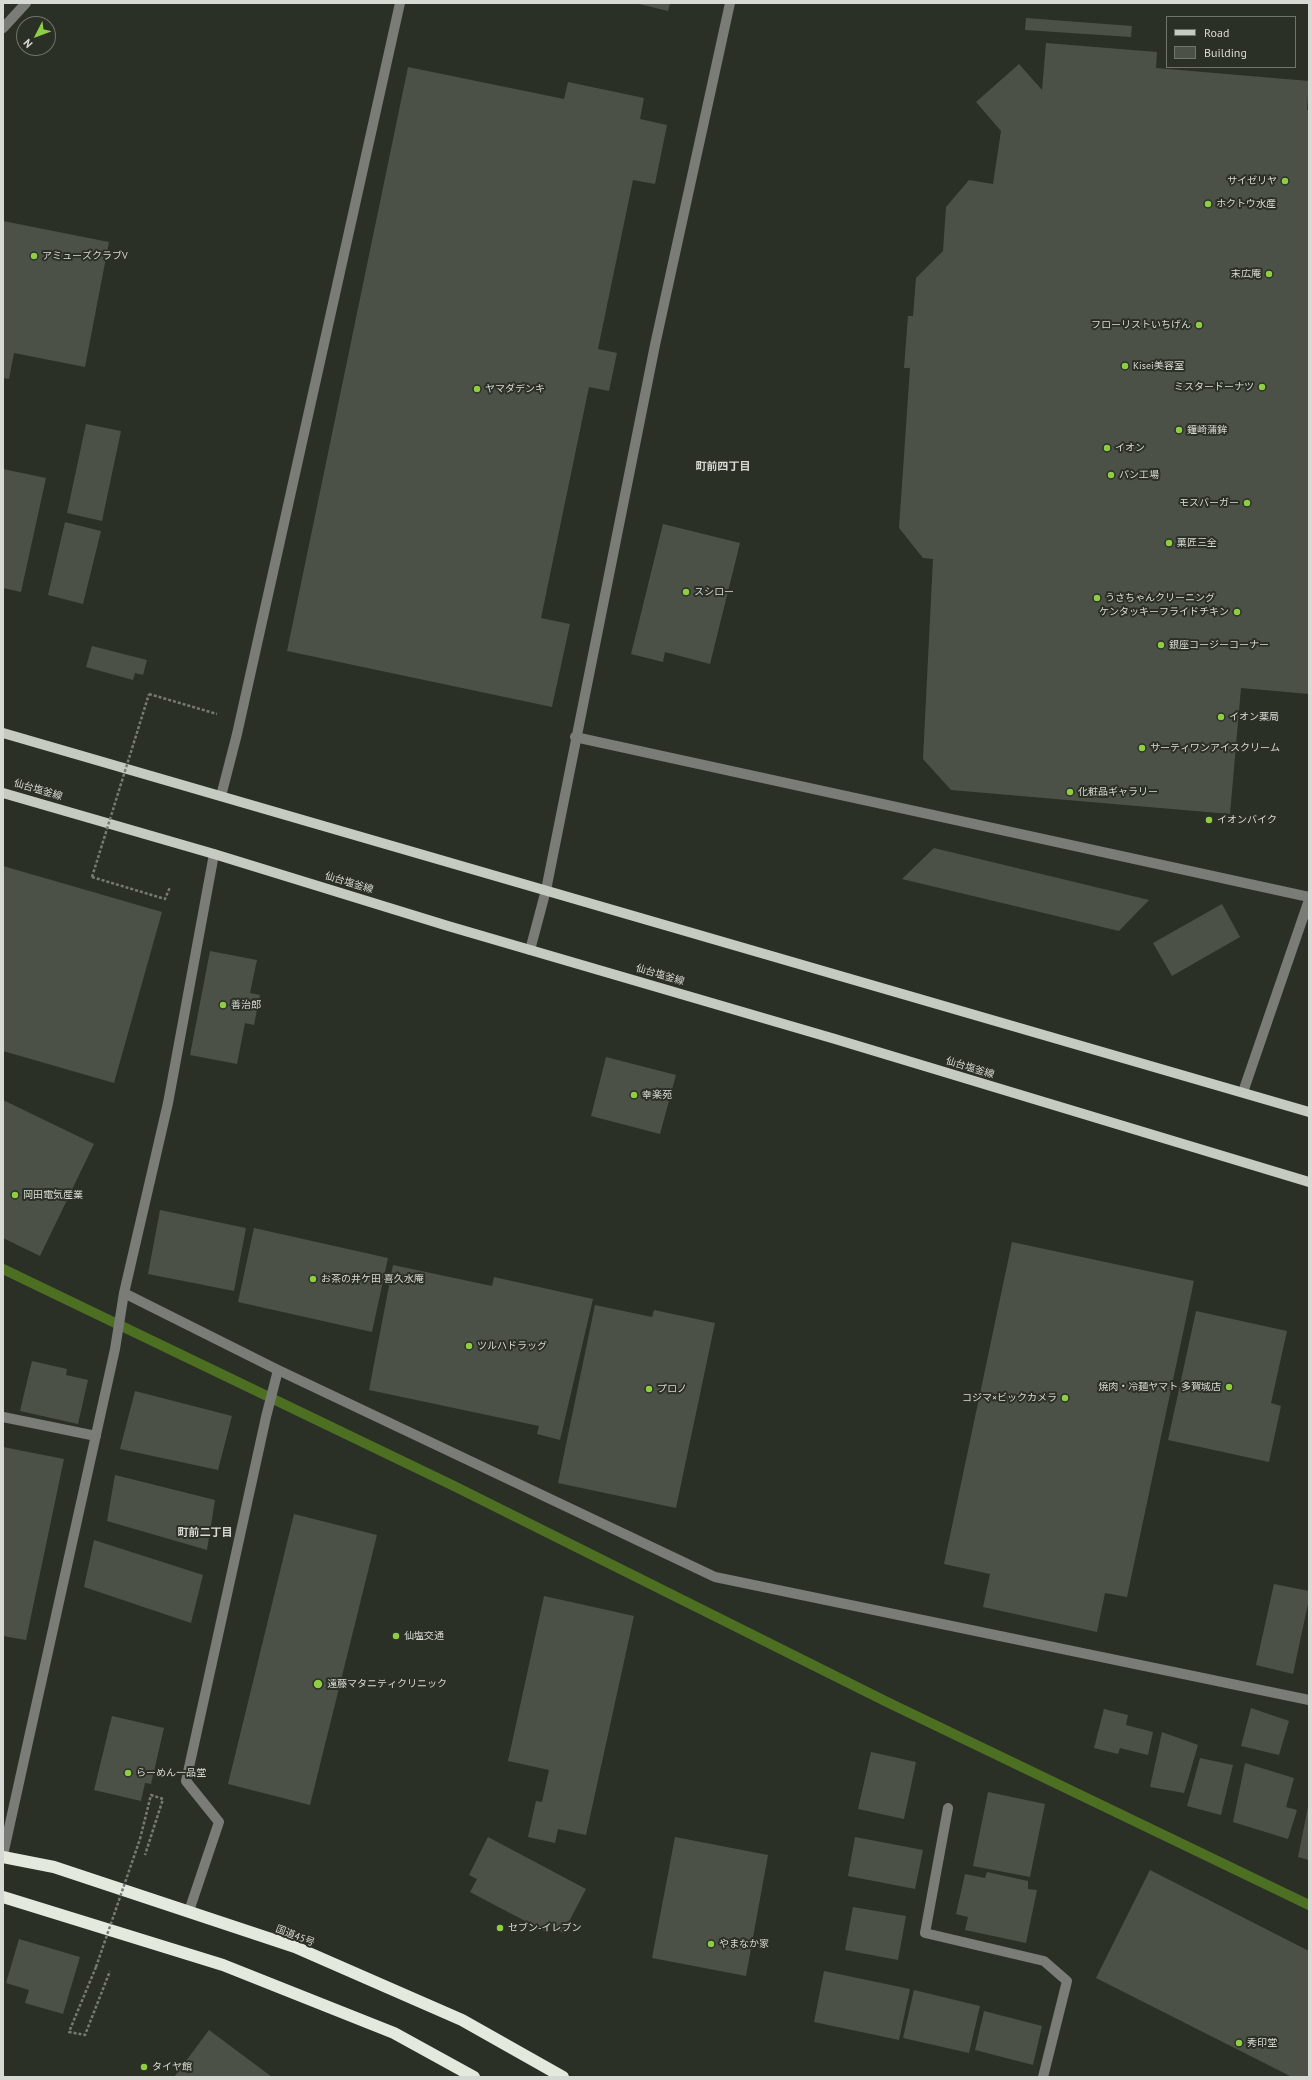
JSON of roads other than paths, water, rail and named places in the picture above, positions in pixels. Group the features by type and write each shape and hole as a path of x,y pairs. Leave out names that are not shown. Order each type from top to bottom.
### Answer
{"highway":[{"name":"国道45号","path":"3,1856 54,1867 295,1947 462,2020 563,2077"},
{"path":"3,1897 223,1965 394,2034 474,2077"}],"main road":[{"path":"3,733 1309,1112"},
{"name":"仙台塩釜線","path":"3,793 214,854 530,950 835,1039 1309,1182"}],"street":[{"path":"3,28 26,3"},
{"path":"221,796 237,734 400,3"},
{"path":"530,950 546,890 575,737 655,345 730,3"},
{"path":"575,737 1309,897"},
{"path":"3,1856 115,1349 124,1293 168,1103 214,854"},
{"path":"1243,1092 1309,900"},
{"path":"124,1293 278,1370 715,1578 1309,1700"},
{"path":"189,1912 218,1822 186,1781 266,1417 278,1370"},
{"path":"3,1417 96,1436"},
{"path":"948,1808 925,1933 1044,1961 1067,1981 1043,2077"}],"waterway":[{"path":"3,1269 454,1486 887,1702 1309,1905"}],"place":[{"name":"サイゼリヤ","path":"1285,181"},
{"name":"ホクトウ水産","path":"1208,204"},
{"name":"アミューズクラブV","path":"34,256"},
{"name":"末広庵","path":"1269,274"},
{"name":"フローリストいちげん","path":"1199,325"},
{"name":"Kisei美容室","path":"1125,366"},
{"name":"ミスタードーナツ","path":"1262,387"},
{"name":"ヤマダデンキ","path":"477,389"},
{"name":"鐘崎蒲鉾","path":"1179,430"},
{"name":"イオン","path":"1107,448"},
{"name":"パン工場","path":"1111,475"},
{"name":"モスバーガー","path":"1247,503"},
{"name":"菓匠三全","path":"1169,543"},
{"name":"スシロー","path":"686,592"},
{"name":"うさちゃんクリーニング","path":"1097,598"},
{"name":"ケンタッキーフライドチキン","path":"1237,612"},
{"name":"銀座コージーコーナー","path":"1161,645"},
{"name":"イオン薬局","path":"1221,717"},
{"name":"サーティワンアイスクリーム","path":"1142,748"},
{"name":"化粧品ギャラリー","path":"1070,792"},
{"name":"イオンバイク","path":"1209,820"},
{"name":"善治郎","path":"223,1005"},
{"name":"幸楽苑","path":"634,1095"},
{"name":"岡田電気産業","path":"15,1195"},
{"name":"お茶の井ケ田 喜久水庵","path":"313,1279"},
{"name":"ツルハドラッグ","path":"469,1346"},
{"name":"焼肉・冷麺ヤマト 多賀城店","path":"1229,1387"},
{"name":"プロノ","path":"649,1389"},
{"name":"コジマ×ビックカメラ","path":"1065,1398"},
{"name":"仙塩交通","path":"396,1636"},
{"name":"遠藤マタニティクリニック","path":"318,1684"},
{"name":"らーめん一品堂","path":"128,1773"},
{"name":"セブン-イレブン","path":"500,1928"},
{"name":"やまなか家","path":"711,1944"},
{"name":"秀印堂","path":"1239,2043"},
{"name":"タイヤ館","path":"144,2067"}],"district":[{"name":"町前四丁目","path":"723,467"},
{"name":"町前二丁目","path":"205,1533"}]}
